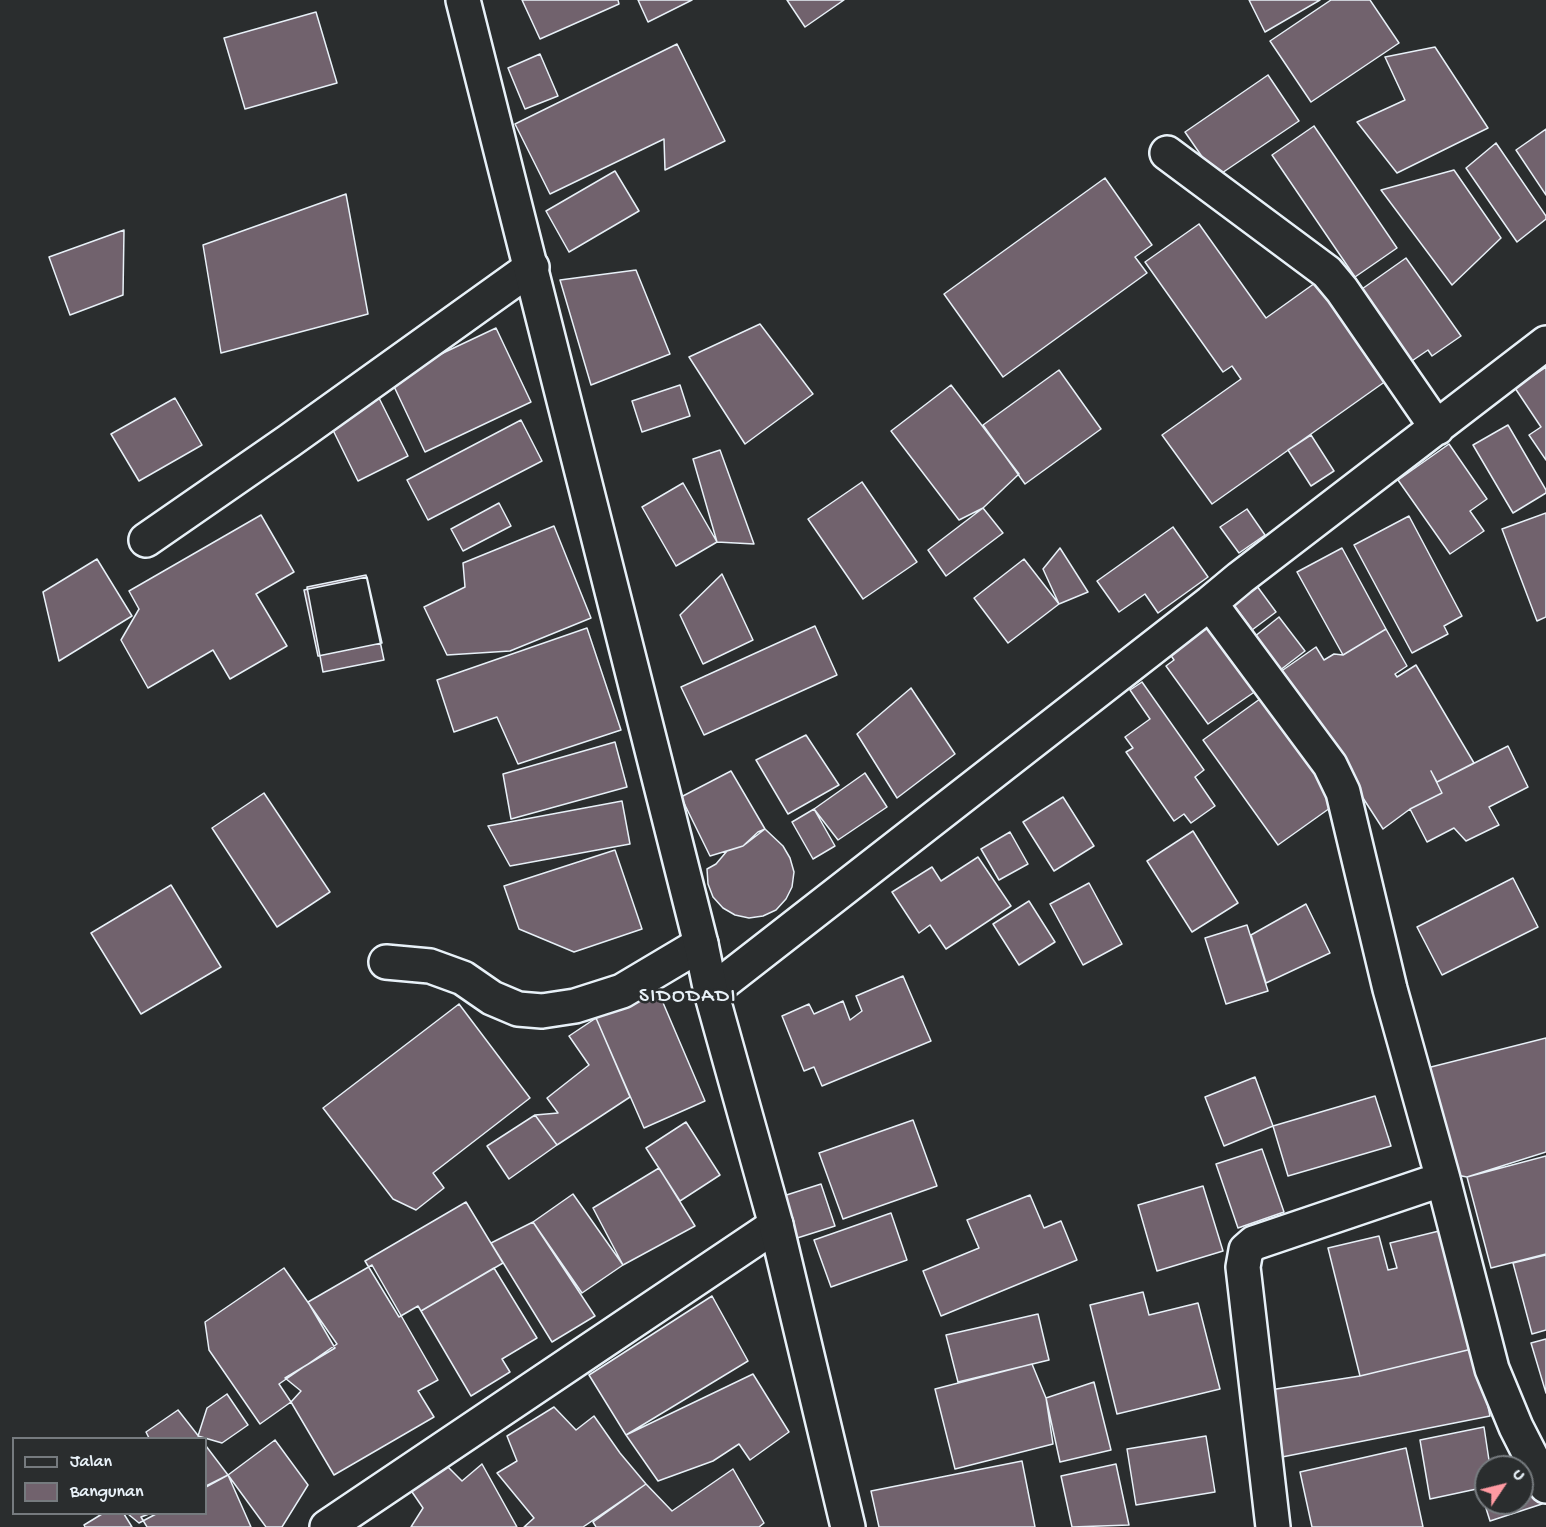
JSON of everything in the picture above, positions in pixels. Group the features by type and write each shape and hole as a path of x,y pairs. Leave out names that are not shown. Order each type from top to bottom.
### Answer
{"street":[{"path":"463,0 701,944 711,992 776,1225 841,1524"},
{"path":"1167,153 1327,272 1342,290 1437,428"},
{"path":"146,540 289,441 531,267"},
{"path":"711,992 1240,578 1546,343"},
{"path":"1210,603 1330,765 1343,792 1390,989 1443,1179 1492,1369 1516,1427 1546,1486"},
{"path":"386,962 430,966 463,978 492,998 518,1010 542,1011 575,1006 622,991 701,944"},
{"path":"1273,1527 1244,1267 1246,1250 1254,1243 1443,1179"},
{"path":"327,1527 369,1516 776,1225"}],"building":[{"path":"522,0 618,0 619,4 540,39"},
{"path":"638,0 692,0 648,22"},
{"path":"787,0 844,0 805,27"},
{"path":"1249,0 1320,0 1265,32"},
{"path":"1331,0 1370,0 1399,43 1311,102 1270,41"},
{"path":"316,12 337,83 245,109 224,38"},
{"path":"677,44 725,141 665,170 664,139 550,194 515,124"},
{"path":"1435,47 1488,128 1397,173 1357,122 1405,100 1385,57"},
{"path":"540,54 558,96 525,109 508,68"},
{"path":"1268,75 1299,121 1216,177 1185,132"},
{"path":"1314,126 1397,248 1355,277 1272,155"},
{"path":"1546,129 1546,195 1516,150"},
{"path":"1496,143 1546,216 1546,219 1517,242 1466,168"},
{"path":"1454,170 1501,238 1452,285 1381,190"},
{"path":"615,171 639,211 569,252 546,211"},
{"path":"1105,178 1152,245 1135,257 1147,273 1003,377 944,294"},
{"path":"346,194 368,314 221,353 203,245"},
{"path":"1199,224 1266,318 1322,278 1393,376 1212,504 1162,435 1241,379 1232,366 1223,372 1145,262"},
{"path":"124,230 123,295 70,315 49,257"},
{"path":"1406,258 1461,336 1432,356 1428,350 1403,367 1352,296"},
{"path":"636,270 670,354 591,385 560,280"},
{"path":"760,324 813,394 745,444 689,357"},
{"path":"496,328 531,402 425,452 390,378"},
{"path":"1546,367 1546,460 1529,435 1541,427 1515,388"},
{"path":"1059,370 1101,429 1025,484 983,425"},
{"path":"680,385 690,416 642,432 632,401"},
{"path":"951,385 1019,474 983,508 959,520 891,431"},
{"path":"378,396 408,456 358,481 328,420"},
{"path":"175,398 202,445 139,481 111,434"},
{"path":"521,420 542,461 428,520 407,480"},
{"path":"1508,425 1546,490 1546,493 1513,513 1473,445"},
{"path":"1311,435 1334,471 1311,486 1288,450"},
{"path":"1449,444 1487,499 1470,511 1484,531 1450,554 1398,480"},
{"path":"720,450 754,544 717,542 693,459"},
{"path":"862,482 917,562 863,599 808,519"},
{"path":"683,483 717,542 676,566 642,507"},
{"path":"499,503 511,526 463,551 451,529"},
{"path":"983,508 1003,533 946,576 928,550"},
{"path":"1247,509 1265,535 1239,553 1220,527"},
{"path":"1546,513 1546,617 1537,621 1502,529"},
{"path":"261,515 294,572 256,594 287,646 230,679 213,650 148,688 121,640 139,609 129,591"},
{"path":"1409,516 1462,616 1444,626 1448,634 1412,653 1354,545"},
{"path":"554,526 591,618 510,651 447,655 424,607 465,587 463,563"},
{"path":"1173,527 1208,577 1158,613 1145,594 1119,612 1097,581"},
{"path":"1060,548 1088,592 1059,604 1043,569"},
{"path":"1342,548 1386,629 1343,655 1297,572"},
{"path":"97,559 132,616 59,661 43,592"},
{"path":"1024,559 1059,604 1008,643 974,598"},
{"path":"722,574 753,640 703,664 680,615"},
{"path":"366,575 384,660 323,672 307,587"},
{"path":"367,577 382,643 318,656 304,590"},
{"path":"1254,582 1276,612 1252,630 1230,600"},
{"path":"1216,614 1266,684 1208,724 1166,666 1174,660 1166,648"},
{"path":"1279,617 1305,651 1279,671 1254,637"},
{"path":"815,626 837,675 704,735 681,687"},
{"path":"587,628 621,730 518,764 497,717 454,732 437,680"},
{"path":"1386,629 1407,666 1395,674 1397,677 1416,665 1474,763 1437,782 1431,771 1442,793 1410,809 1383,829 1363,798 1270,679 1316,647 1324,660 1334,654 1343,655"},
{"path":"1142,682 1204,770 1195,777 1215,806 1191,823 1184,814 1174,821 1126,752 1133,748 1125,737 1150,719 1130,690"},
{"path":"911,688 955,754 897,798 857,734"},
{"path":"1271,691 1337,803 1278,845 1203,740"},
{"path":"806,735 839,785 788,814 756,760"},
{"path":"615,742 627,787 511,819 503,774"},
{"path":"1508,746 1528,787 1489,807 1499,825 1466,841 1454,828 1427,842 1410,809 1442,793 1431,771 1437,782"},
{"path":"731,771 765,829 743,846 710,856 681,797"},
{"path":"865,773 887,807 838,840 814,809"},
{"path":"264,793 330,892 277,927 212,828"},
{"path":"1063,797 1094,846 1054,871 1023,822"},
{"path":"622,801 630,844 510,866 488,826"},
{"path":"814,809 835,846 813,859 792,822"},
{"path":"765,829 783,846 790,858 794,872 792,887 786,899 776,910 763,916 749,918 735,915 723,908 713,897 708,884 707,869 716,864 727,851 743,846 758,832"},
{"path":"1193,831 1238,903 1192,932 1147,861"},
{"path":"1010,832 1028,864 999,880 981,849"},
{"path":"615,850 642,929 574,952 519,929 504,886"},
{"path":"978,857 1011,906 946,949 930,925 919,933 892,892 932,867 941,881"},
{"path":"1513,878 1538,927 1442,975 1417,927"},
{"path":"1089,883 1122,944 1083,965 1050,904"},
{"path":"171,885 221,967 141,1014 91,933"},
{"path":"1029,901 1055,942 1019,965 993,924"},
{"path":"1306,904 1330,953 1266,983 1251,935"},
{"path":"1247,925 1268,991 1226,1004 1205,938"},
{"path":"903,976 931,1041 822,1086 814,1067 804,1071 782,1016 809,1004 814,1014 843,1001 850,1020 862,1011 856,996"},
{"path":"658,991 705,1101 644,1128 596,1018"},
{"path":"459,1004 530,1098 433,1173 444,1188 416,1210 393,1199 323,1108"},
{"path":"596,1018 630,1097 557,1145 535,1115 558,1113 547,1098 589,1065 569,1036"},
{"path":"1546,1038 1546,1152 1467,1177 1451,1174 1423,1069"},
{"path":"1255,1077 1273,1126 1224,1146 1205,1097"},
{"path":"1375,1096 1391,1146 1288,1176 1273,1126"},
{"path":"535,1115 557,1145 509,1179 487,1146"},
{"path":"913,1120 937,1186 843,1219 819,1153"},
{"path":"686,1122 720,1175 680,1201 646,1148"},
{"path":"1262,1149 1284,1212 1238,1228 1216,1164"},
{"path":"1546,1156 1546,1254 1491,1268 1467,1177"},
{"path":"659,1168 695,1226 623,1265 593,1208"},
{"path":"821,1184 835,1226 791,1240 777,1198"},
{"path":"1203,1186 1223,1251 1157,1271 1138,1205"},
{"path":"573,1194 623,1265 582,1293 533,1222"},
{"path":"1030,1195 1044,1228 1061,1221 1077,1260 941,1316 923,1271 979,1248 967,1220"},
{"path":"466,1202 503,1263 421,1311 418,1306 399,1317 365,1261"},
{"path":"891,1213 907,1260 831,1287 814,1240"},
{"path":"533,1222 595,1316 552,1342 491,1243"},
{"path":"1439,1231 1444,1253 1453,1251 1476,1348 1360,1376 1328,1248 1379,1236 1388,1270 1397,1268 1390,1243"},
{"path":"1546,1255 1546,1330 1532,1334 1513,1263"},
{"path":"372,1265 438,1380 418,1391 434,1417 334,1475 291,1402 301,1391 285,1378 335,1348 308,1302"},
{"path":"284,1268 337,1344 279,1384 291,1402 260,1424 209,1350 205,1322"},
{"path":"494,1268 537,1338 502,1359 510,1372 471,1396 421,1311"},
{"path":"1143,1292 1149,1315 1198,1303 1220,1389 1117,1414 1090,1305"},
{"path":"712,1296 748,1361 626,1435 589,1375"},
{"path":"1038,1314 1049,1360 958,1382 946,1335"},
{"path":"1546,1339 1546,1393 1531,1343"},
{"path":"1476,1348 1490,1416 1277,1458 1263,1391 1360,1376"},
{"path":"1032,1364 1046,1398 1053,1444 955,1469 935,1389"},
{"path":"753,1374 789,1432 750,1460 739,1444 713,1461 658,1481 626,1435"},
{"path":"1094,1382 1111,1450 1060,1462 1046,1398"},
{"path":"227,1394 248,1425 222,1443 198,1436 207,1408"},
{"path":"554,1407 576,1430 594,1416 620,1453 646,1484 583,1527 524,1527 534,1518 497,1473 517,1461 507,1436"},
{"path":"178,1410 199,1437 148,1437 146,1432"},
{"path":"1484,1427 1488,1455 1474,1455 1474,1490 1430,1499 1420,1440"},
{"path":"1206,1436 1215,1492 1136,1505 1127,1449"},
{"path":"275,1440 308,1485 282,1527 266,1527 228,1475"},
{"path":"207,1447 228,1475 207,1486"},
{"path":"1406,1448 1423,1527 1312,1527 1300,1472"},
{"path":"1022,1461 1035,1527 879,1527 871,1491"},
{"path":"482,1464 517,1527 411,1527 423,1508 410,1489 447,1466 462,1481"},
{"path":"1116,1464 1129,1525 1072,1527 1061,1476"},
{"path":"733,1469 764,1523 759,1527 596,1527 593,1522 646,1484 672,1511"},
{"path":"228,1475 251,1527 147,1527 141,1517 146,1515 207,1515 207,1486"},
{"path":"1534,1478 1542,1504 1534,1507"},
{"path":"100,1515 125,1515 132,1527 85,1527 84,1525"},
{"path":"129,1515 154,1515 139,1523"},
{"path":"1488,1515 1508,1515 1490,1521"}],"district":[{"name":"SIDODADI","path":"688,998"}]}
